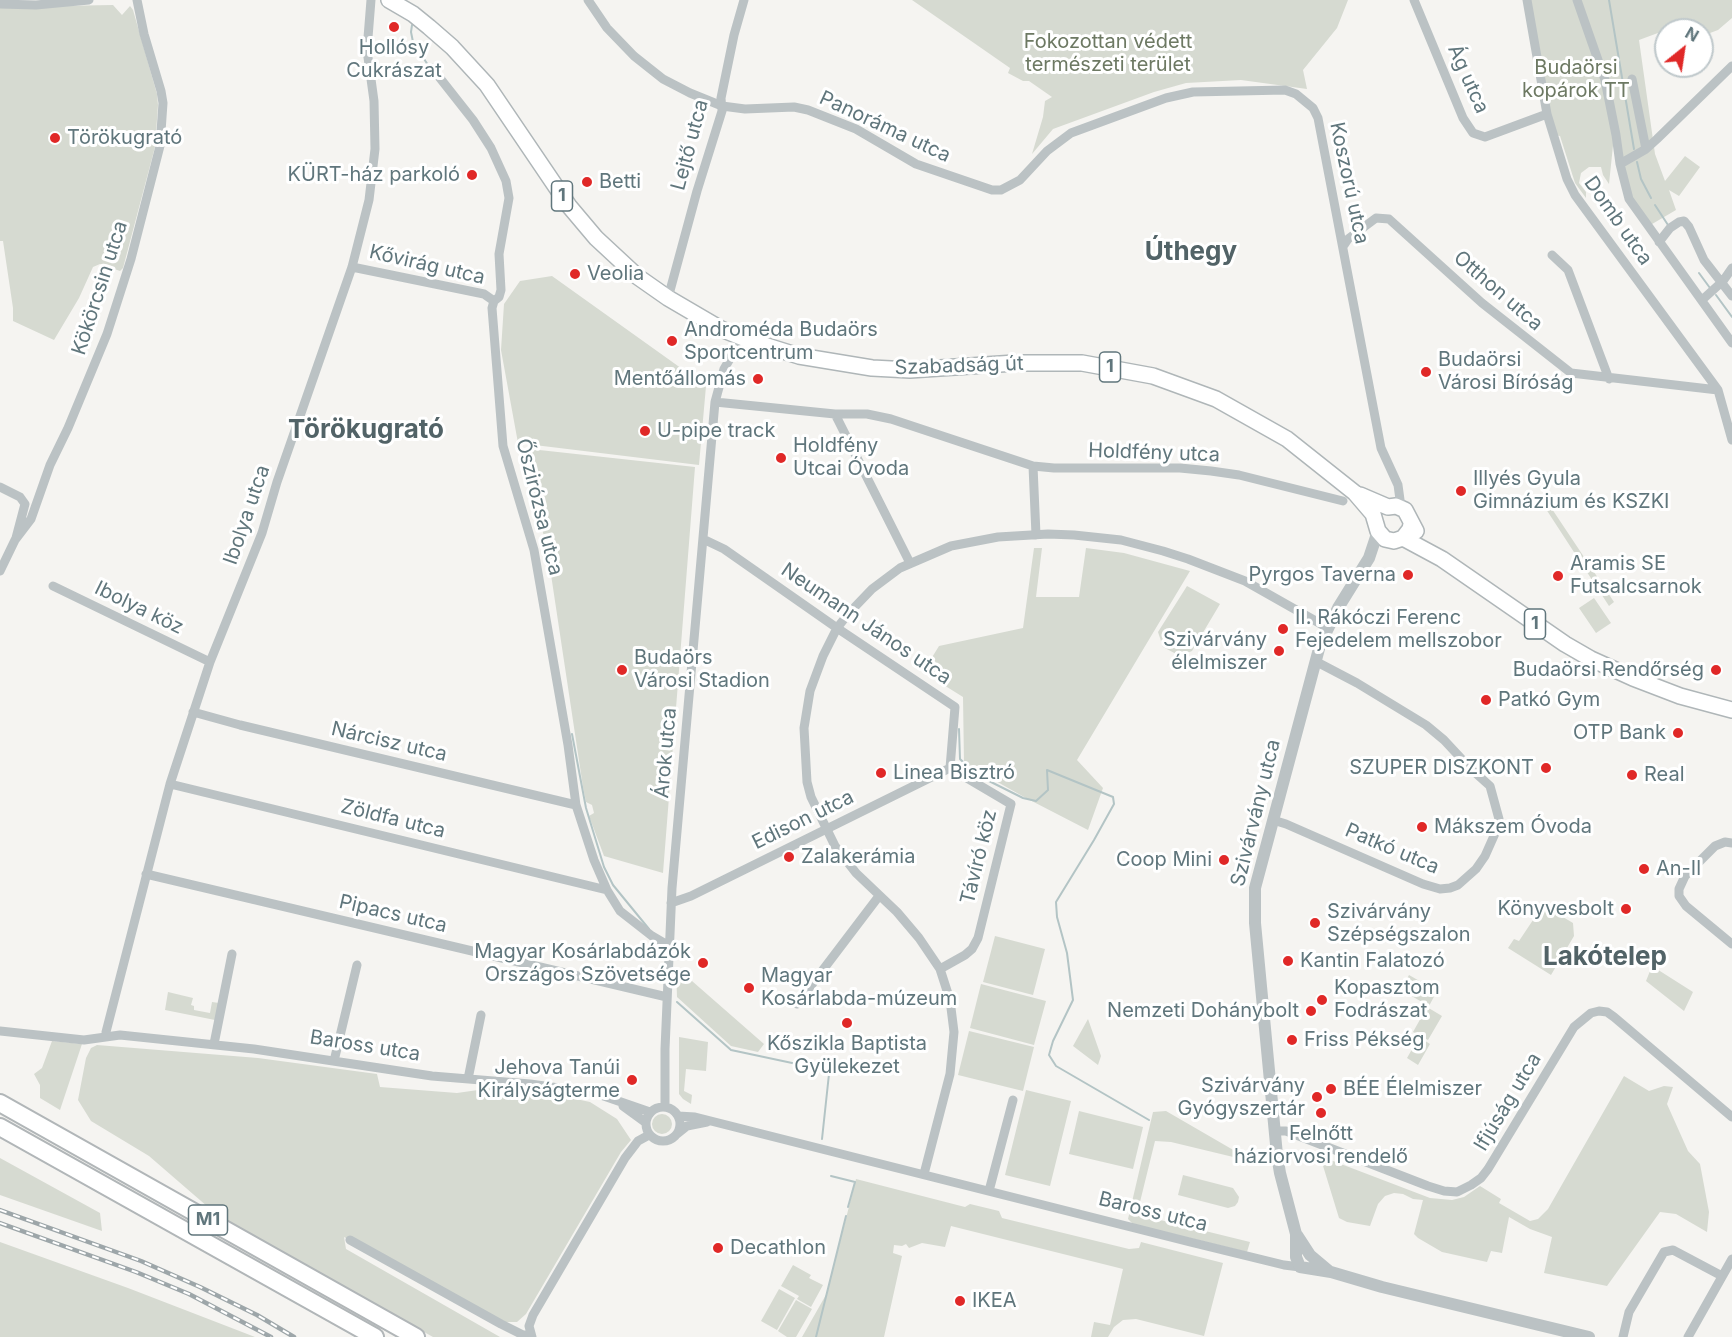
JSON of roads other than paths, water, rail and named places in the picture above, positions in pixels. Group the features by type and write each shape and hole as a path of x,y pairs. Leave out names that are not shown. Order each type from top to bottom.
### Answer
{"highway":[{"name":"M1","path":"0,1102 416,1337"},
{"name":"M1","path":"0,1126 375,1337"}],"main road":[{"name":"Szabadság út","path":"395,2 429,27 470,66 507,113 541,167 584,224 638,277 701,318 742,338 799,356 872,368 910,370 1015,363 1082,363 1153,376 1216,399 1257,420 1287,439 1349,497 1368,507 1387,533 1442,559 1565,644 1591,659 1659,688 1732,710"},
{"name":"Szabadság út","path":"1349,497 1394,507 1408,514 1411,524 1442,559"},
{"path":"1394,507 1382,510 1387,533 1410,529 1411,524"}],"street":[{"path":"0,4 36,5 89,0"},
{"name":"Kökörcsin utca","path":"0,571 15,540 31,519 50,465 107,334 131,259 160,146 163,103 137,0"},
{"name":"Ibolya utca","path":"106,1036 170,784 193,712 210,662 262,533 277,482 352,267 369,200 375,149 374,101 367,50 371,0"},
{"name":"Panoráma utca","path":"588,0 608,28 649,68 663,79 722,106 745,109 794,107 808,110 856,129 916,164 993,190 1001,190 1020,180 1047,151"},
{"name":"Lejtő utca","path":"668,298 717,128 734,35 744,0"},
{"name":"Ág utca","path":"1414,0 1462,118 1473,133 1485,137 1547,114"},
{"name":"Domb utca","path":"1527,0 1547,114 1567,178 1575,195 1718,390 1732,438"},
{"path":"1577,0 1605,80 1620,164 1629,199 1732,343"},
{"path":"1620,164 1646,149 1732,66"},
{"name":"Őszirózsa utca","path":"432,68 491,147 506,181 509,198 499,254 501,290 494,301 492,316 503,446 534,550 568,745 576,805 594,860 607,890 620,911 669,946"},
{"path":"1632,79 1646,149"},
{"name":"Koszorú utca","path":"1047,151 1071,133 1180,94 1285,90 1296,94 1310,105 1316,113 1344,245 1381,448 1398,485 1394,507"},
{"name":"Otthon utca","path":"1344,245 1348,239 1376,218 1389,219 1482,303 1563,368 1578,375 1718,390"},
{"path":"1659,242 1670,228 1679,222 1684,222 1689,227 1704,260 1723,281 1732,296"},
{"path":"1552,255 1568,270 1609,379"},
{"name":"Kővirág utca","path":"352,267 484,294 494,301"},
{"path":"1702,300 1723,281 1732,268"},
{"name":"Árok utca","path":"665,1107 671,903 715,402 724,369 742,338"},
{"name":"Holdfény utca","path":"715,402 835,414 867,414 891,419 1033,466 1180,468 1211,471 1349,497"},
{"path":"835,414 910,563"},
{"path":"1033,466 1036,535"},
{"path":"0,487 20,496 25,504 15,540"},
{"name":"Szivárvány utca","path":"1300,1267 1296,1257 1296,1234 1280,1173 1275,1131 1254,905 1255,888 1315,662 1328,628 1369,558 1387,533"},
{"path":"924,1174 950,1074 954,1032 950,999 940,969 919,938 897,912 856,873 835,846 811,797 807,782 804,728 810,691 837,628 872,589 910,563 972,540 1036,535 1098,537 1162,550 1245,581 1328,628"},
{"name":"Neumann János utca","path":"704,539 724,549 956,707 950,768"},
{"name":"Ibolya köz","path":"53,586 210,662"},
{"name":"Patkó utca","path":"1273,820 1423,884 1440,889 1458,885 1476,869 1493,840 1499,819 1490,786 1444,740 1426,725 1315,662"},
{"name":"Nárcisz utca","path":"193,712 576,805"},
{"name":"Edison utca","path":"671,903 691,896 950,768"},
{"name":"Távíró köz","path":"940,969 965,955 978,939 1011,804 950,768"},
{"name":"Zöldfa utca","path":"170,784 607,890"},
{"path":"1732,843 1725,842 1715,846 1685,876 1679,889 1679,896 1686,906 1732,944"},
{"name":"Pipacs utca","path":"146,874 667,997"},
{"path":"797,1004 879,896"},
{"path":"214,1044 231,954"},
{"path":"334,1061 357,964"},
{"name":"Ifjúság utca","path":"1275,1131 1286,1131 1428,1186 1457,1192 1472,1185 1488,1169 1574,1027 1591,1013 1599,1011 1607,1012 1614,1017 1732,1117"},
{"path":"468,1079 481,1015"},
{"name":"Baross utca","path":"0,1031 84,1040 120,1035 214,1044 432,1076 530,1084 596,1093 650,1112"},
{"path":"989,1191 1013,1100"},
{"name":"Baross utca","path":"616,1101 645,1122"},
{"path":"676,1135 679,1129 678,1116 673,1110 665,1107 654,1108 645,1122 649,1135 661,1141 670,1140 687,1126 707,1122"},
{"name":"Baross utca","path":"678,1116 695,1117 707,1122 1211,1247 1331,1272 1382,1287 1589,1337"},
{"path":"350,1240 501,1324 523,1335 532,1336 529,1326 534,1315 625,1158 639,1141 649,1135"},
{"name":"Szivárvány utca","path":"1296,1234 1310,1255 1331,1272"},
{"path":"1623,1337 1629,1312 1664,1252 1673,1250 1722,1276"},
{"path":"1688,1337 1732,1259"}],"waterway":[{"path":"1609,0 1634,149"},
{"path":"412,25 413,42 428,65"},
{"path":"1637,162 1641,179 1651,198"},
{"path":"1655,205 1668,225"},
{"path":"1699,273 1710,288"},
{"path":"1716,295 1732,317"},
{"path":"959,729 960,759 977,775 1023,798 1036,801 1048,790 1047,770 1113,797 1114,804 1056,902 1057,917 1067,953 1073,1000 1053,1041 1049,1055 1056,1066 1149,1120"},
{"path":"572,734 586,808 604,867 613,885 649,929"},
{"path":"677,1002 731,1050 825,1070 829,1074 822,1139"},
{"path":"831,1176 855,1182 848,1207"},
{"path":"816,1337 846,1216"}],"railway":[{"path":"0,1210 141,1261 257,1315 294,1337"},
{"path":"0,1223 136,1272 189,1294 271,1337"}],"place":[{"name":"Hollósy Cukrászat","path":"394,27"},
{"name":"Törökugrató","path":"55,138"},
{"name":"KÜRT-ház parkoló","path":"472,175"},
{"name":"Betti","path":"587,182"},
{"name":"Veolia","path":"575,274"},
{"name":"Androméda Budaörs Sportcentrum","path":"672,341"},
{"name":"Budaörsi Városi Bíróság","path":"1426,372"},
{"name":"Mentőállomás","path":"758,379"},
{"name":"U-pipe track","path":"645,431"},
{"name":"Holdfény Utcai Óvoda","path":"781,458"},
{"name":"Illyés Gyula Gimnázium és KSZKI","path":"1461,491"},
{"name":"Pyrgos Taverna","path":"1408,575"},
{"name":"Aramis SE Futsalcsarnok","path":"1558,576"},
{"name":"II. Rákóczi Ferenc Fejedelem mellszobor","path":"1283,629"},
{"name":"Szivárvány élelmiszer","path":"1279,651"},
{"name":"Budaörs Városi Stadion","path":"622,670"},
{"name":"Budaörsi Rendőrség","path":"1716,670"},
{"name":"Patkó Gym","path":"1486,700"},
{"name":"OTP Bank","path":"1678,733"},
{"name":"SZUPER DISZKONT","path":"1546,768"},
{"name":"Linea Bisztró","path":"881,773"},
{"name":"Real","path":"1632,775"},
{"name":"Mákszem Óvoda","path":"1422,827"},
{"name":"Zalakerámia","path":"789,857"},
{"name":"Coop Mini","path":"1224,860"},
{"name":"An-Il","path":"1644,869"},
{"name":"Könyvesbolt","path":"1626,909"},
{"name":"Szivárvány Szépségszalon","path":"1315,923"},
{"name":"Kantin Falatozó","path":"1288,961"},
{"name":"Magyar Kosárlabdázók Országos Szövetsége","path":"703,963"},
{"name":"Magyar Kosárlabda-múzeum","path":"749,988"},
{"name":"Kopasztom Fodrászat","path":"1322,1000"},
{"name":"Nemzeti Dohánybolt","path":"1311,1011"},
{"name":"Kőszikla Baptista Gyülekezet","path":"847,1023"},
{"name":"Friss Pékség","path":"1292,1040"},
{"name":"Jehova Tanúi Királyságterme","path":"632,1080"},
{"name":"BÉE Élelmiszer","path":"1331,1089"},
{"name":"Szivárvány Gyógyszertár","path":"1317,1097"},
{"name":"Felnőtt háziorvosi rendelő","path":"1321,1113"},
{"name":"Decathlon","path":"718,1248"},
{"name":"IKEA","path":"960,1301"}],"district":[{"name":"Úthegy","path":"1191,252"},
{"name":"Törökugrató","path":"366,430"},
{"name":"Lakótelep","path":"1605,957"}],"park label":[{"name":"Fokozottan védett természeti terület","path":"1108,54"},
{"name":"Budaörsi kopárok TT","path":"1576,80"}]}
